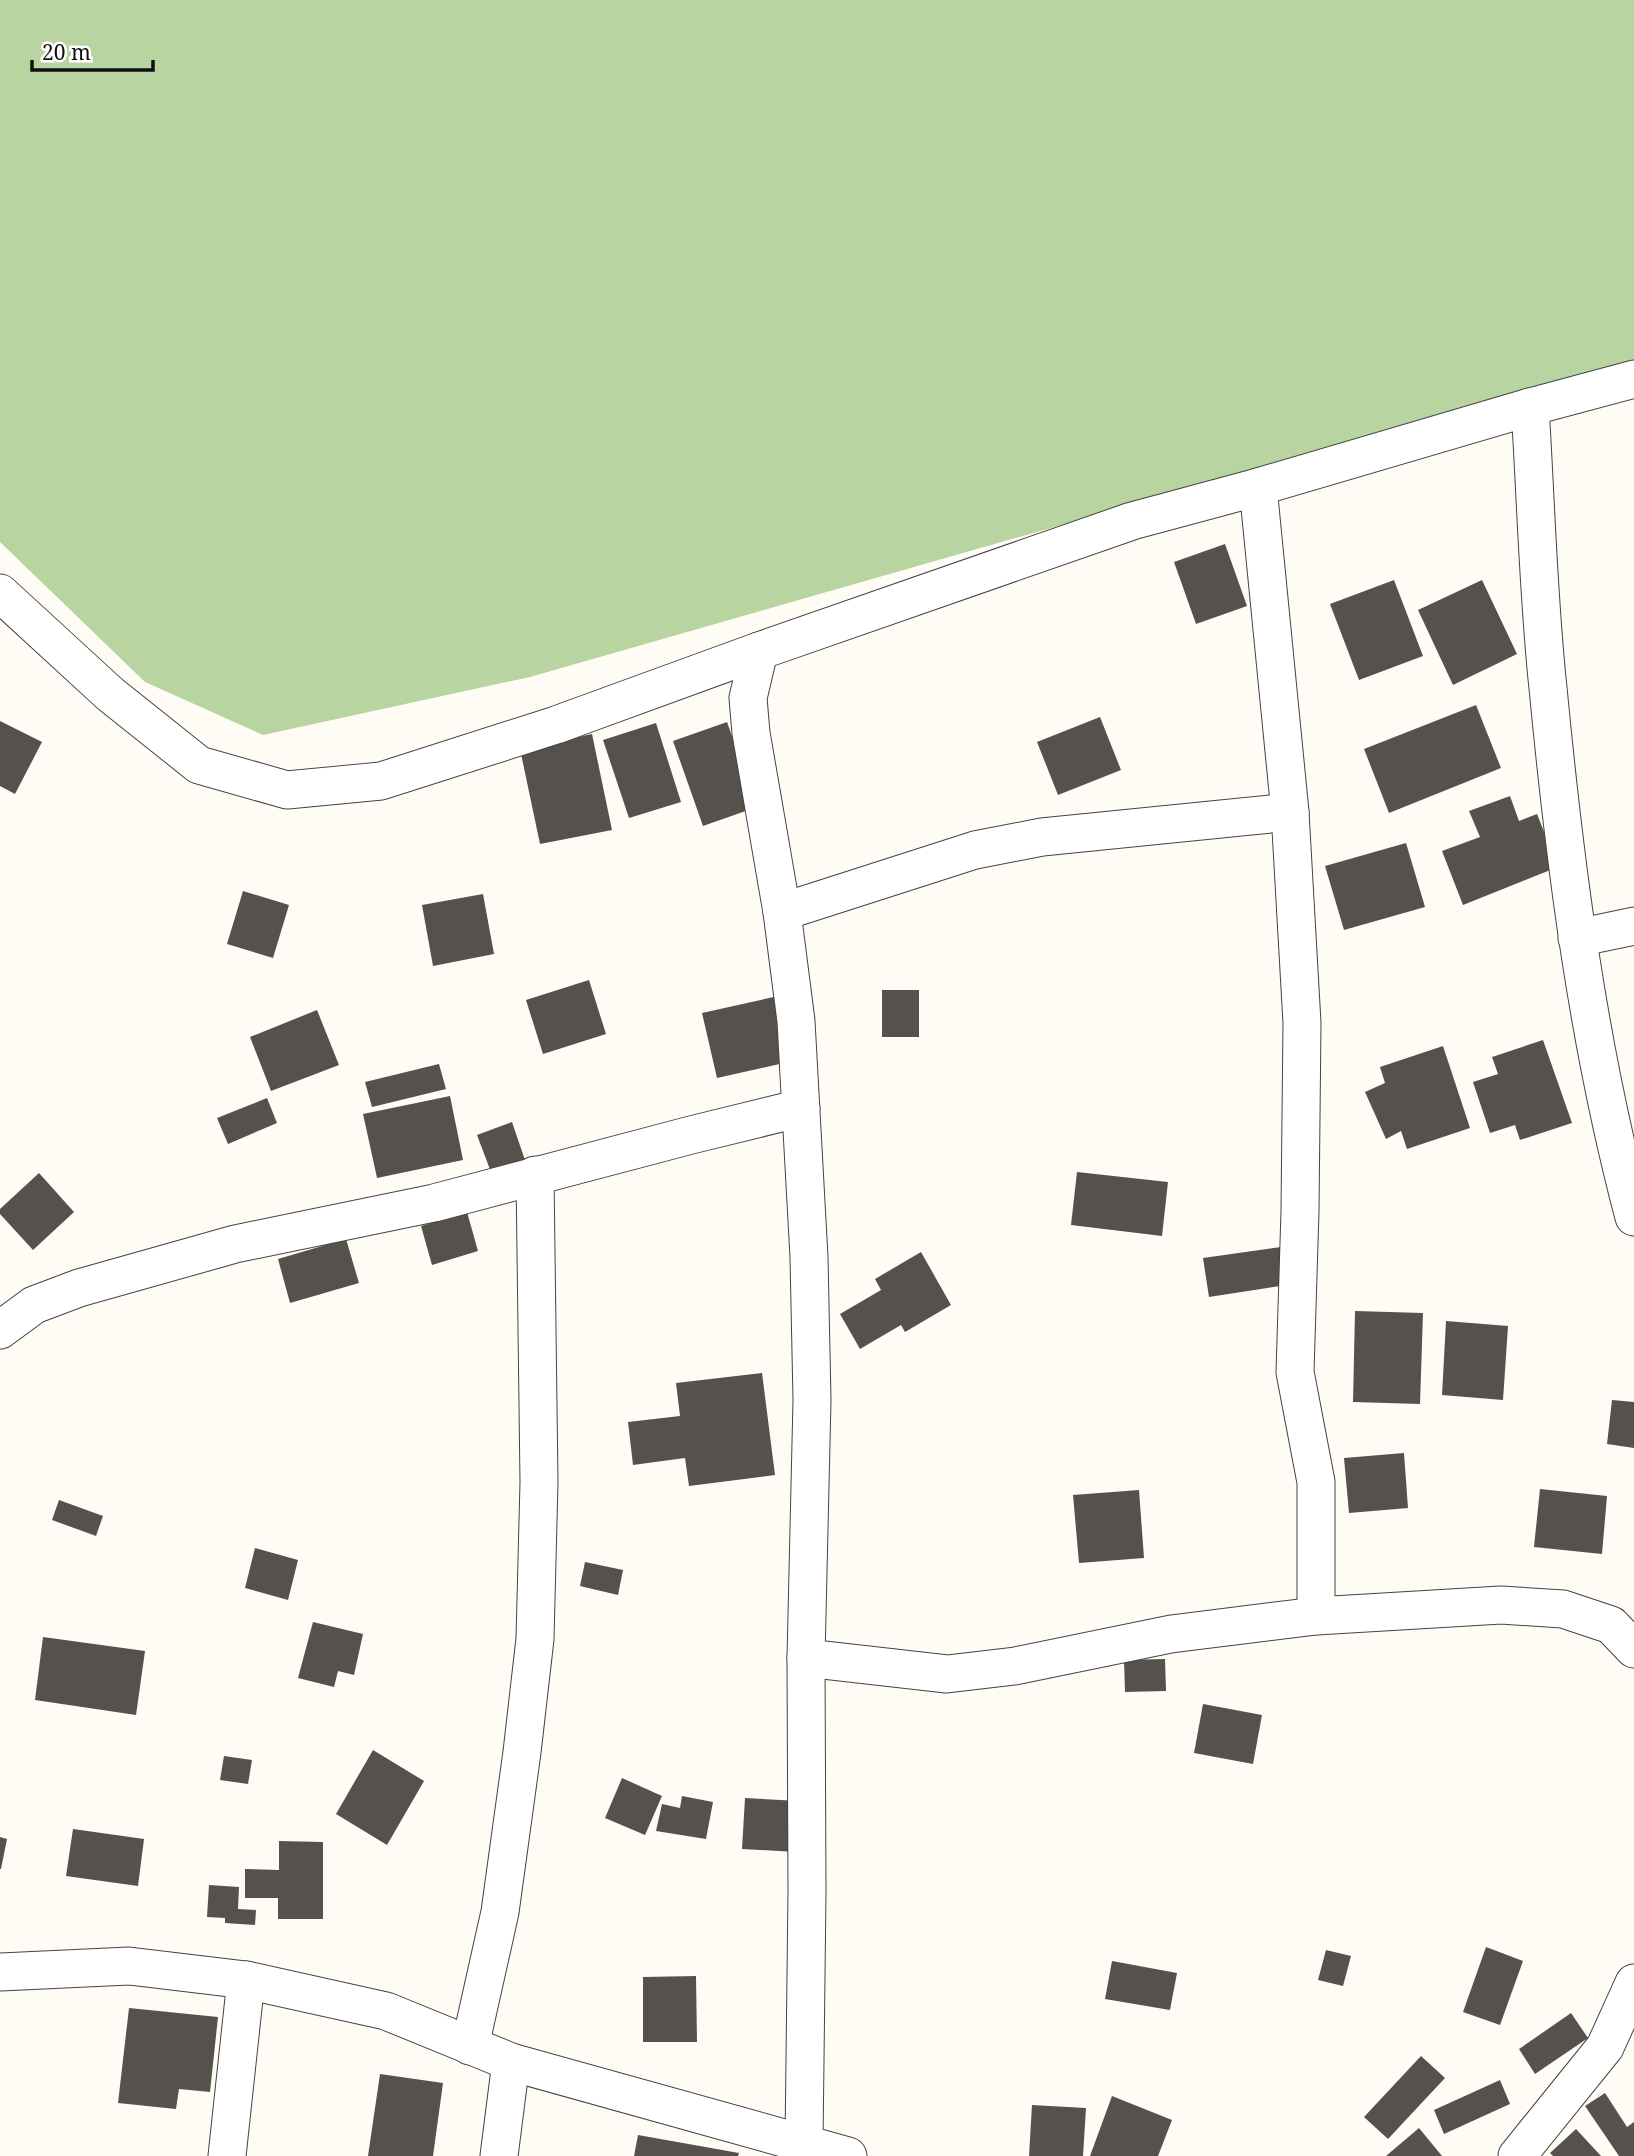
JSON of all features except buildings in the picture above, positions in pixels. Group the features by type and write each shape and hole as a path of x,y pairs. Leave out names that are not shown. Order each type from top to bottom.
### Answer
{"street":[{"path":"0,593 110,694 199,765 287,790 381,781 556,726 759,651 1132,521 1530,407 1634,380"},
{"path":"1530,407 1547,686 1577,938 1616,1150 1634,1217"},
{"path":"1258,487 1290,812 1302,1023 1295,1372 1316,1482 1316,1616"},
{"path":"759,651 748,698 782,912 796,1021 809,1257 812,1399 806,1657 804,2144"},
{"path":"782,912 962,854 1016,842 1290,812"},
{"path":"1577,938 1634,926"},
{"path":"0,1330 34,1305 79,1288 235,1244 434,1203 801,1108"},
{"path":"470,2046 500,1912 535,1639 539,1482 535,1175"},
{"path":"806,1657 947,1674 1015,1667 1171,1634 1316,1616 1501,1605 1563,1609 1611,1625 1634,1649"},
{"path":"0,1972 129,1966 246,1980 386,2011 511,2062 848,2156"},
{"path":"227,2156 246,1980"},
{"path":"1517,2156 1605,2047 1634,1983"},
{"path":"499,2156 511,2062"}],"green space":[{"path":"0,0 1634,0 1634,361 530,677 263,735 145,682 0,542"}]}
